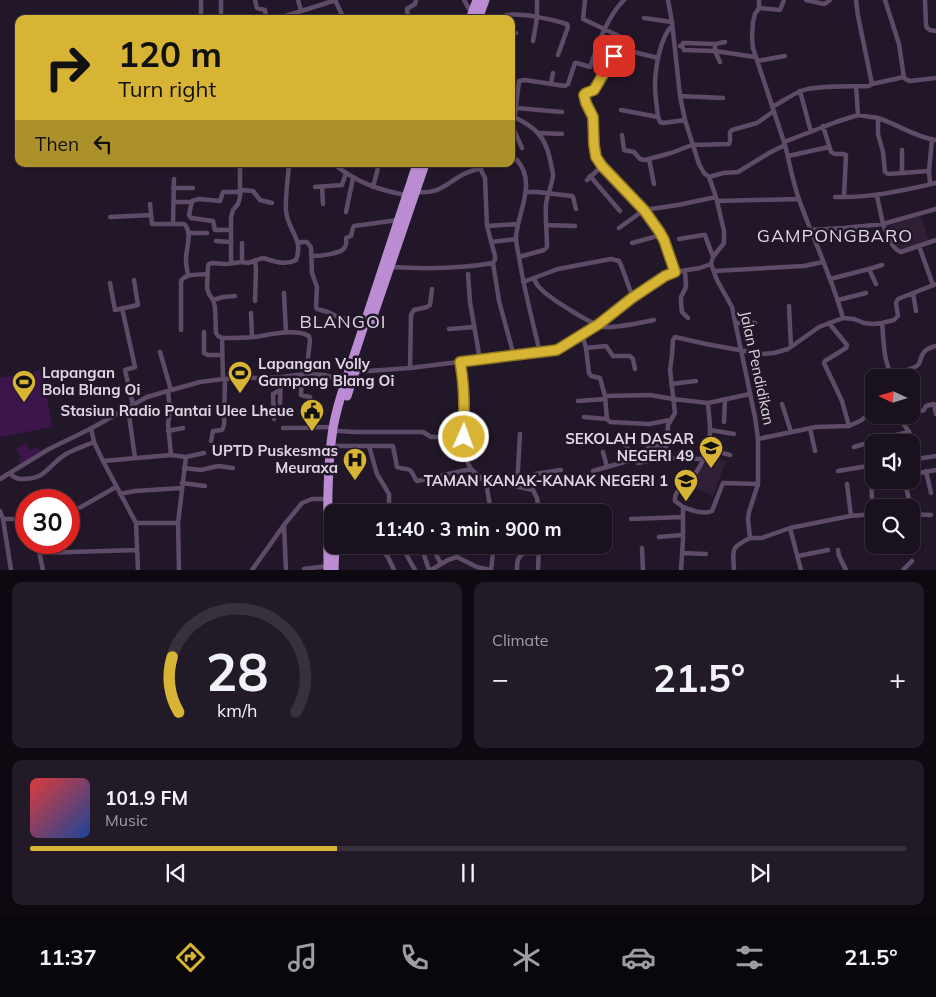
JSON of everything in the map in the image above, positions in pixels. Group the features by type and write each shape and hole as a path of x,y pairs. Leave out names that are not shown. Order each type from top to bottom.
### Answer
{"highway":[{"path":"474,15 478,0"},
{"path":"475,15 485,0"},
{"path":"330,568 329,470 336,429 390,267 411,194 416,167"},
{"path":"334,504 336,413 398,220 424,167"},
{"path":"330,568 333,554"}],"street":[{"path":"201,0 201,15"},
{"path":"221,15 222,0"},
{"path":"255,0 257,8 265,10 266,15"},
{"path":"298,0 301,10"},
{"path":"312,0 315,6"},
{"path":"287,15 336,0 342,15"},
{"path":"408,15 407,9 415,4 417,0"},
{"path":"464,0 473,15"},
{"path":"534,41 537,0"},
{"path":"585,0 583,19 623,39 624,43 622,49 614,56 594,90 584,95 593,117 596,157 602,166 644,210 661,235 675,272"},
{"path":"515,111 519,80 566,86 576,63 590,67 605,29 624,0"},
{"path":"354,372 410,368 557,350 597,325 665,276 711,264 725,237 709,177 701,169 685,120 680,96 668,0"},
{"path":"752,0 758,1 759,8 753,22 752,37 756,59 785,144 799,199 830,278 843,318"},
{"path":"759,8 780,10 784,0"},
{"path":"806,0 824,4 830,0"},
{"path":"856,0 872,84"},
{"path":"885,0 898,44 905,80 936,78"},
{"path":"925,0 927,26 930,30 936,32"},
{"path":"515,16 568,24 558,55"},
{"path":"644,18 672,24"},
{"path":"672,24 666,32 658,58 655,86 658,118 663,124 685,120"},
{"path":"675,47 682,46 683,43 715,44 725,42"},
{"path":"715,44 715,51 720,62"},
{"path":"682,46 684,50 715,51 756,59 785,56"},
{"path":"622,49 658,58"},
{"path":"551,84 553,72"},
{"path":"622,135 624,150 634,152 641,160 671,154 692,145 729,144 730,132 732,130 756,123 800,91 872,84 904,77"},
{"path":"856,86 858,115"},
{"path":"800,91 811,132"},
{"path":"680,96 723,98"},
{"path":"516,108 562,112"},
{"path":"621,110 658,118"},
{"path":"709,177 738,172 785,144 823,126 858,115 878,118 913,133 934,139 928,171 930,184"},
{"path":"878,118 878,134 883,152 885,172 888,174 928,171"},
{"path":"515,119 532,127 539,133 546,145 553,174 546,206 546,248 519,257"},
{"path":"823,126 831,152 833,154 846,155 844,197"},
{"path":"515,132 522,148"},
{"path":"539,133 562,134"},
{"path":"788,156 829,147"},
{"path":"902,150 902,173"},
{"path":"649,159 654,184"},
{"path":"515,160 523,169 526,182 526,192 516,239 523,282 540,353"},
{"path":"602,166 589,178 620,211"},
{"path":"231,263 232,213 239,200 241,191 240,167"},
{"path":"289,167 286,213 288,224 296,237 298,245 296,260 293,262 275,262 263,258 248,263 210,263 207,274 208,292 215,307 216,333 222,338 300,332 309,336 310,341 301,395 310,397 308,428"},
{"path":"338,167 354,178 386,192 411,194 441,189 478,167"},
{"path":"373,187 377,167"},
{"path":"480,167 485,178 487,226 495,256 493,263 499,302 514,356"},
{"path":"315,187 342,185 346,172"},
{"path":"346,212 354,178"},
{"path":"173,224 174,179"},
{"path":"835,197 877,196 936,183"},
{"path":"322,187 322,204"},
{"path":"174,188 193,188"},
{"path":"231,230 215,230 213,221 191,218 189,215 192,201 199,199 220,200 223,192 252,190 260,200 272,203"},
{"path":"526,192 572,196 576,208"},
{"path":"877,196 883,224 893,246 897,250 906,251 936,240"},
{"path":"619,228 644,210 716,199 799,199"},
{"path":"173,202 189,202"},
{"path":"150,204 152,224 184,224 187,226 189,232 186,262 188,275"},
{"path":"810,230 883,224 936,209"},
{"path":"110,217 151,215"},
{"path":"312,256 328,255 344,250 346,238 351,236 354,226 398,220"},
{"path":"487,226 518,224"},
{"path":"547,225 575,226"},
{"path":"189,232 207,233"},
{"path":"632,243 661,235"},
{"path":"679,239 705,235 713,257"},
{"path":"491,242 516,239"},
{"path":"216,241 231,242"},
{"path":"298,245 302,241 309,244 311,248 312,273 317,287 316,308 340,318 365,324"},
{"path":"242,242 242,262"},
{"path":"667,457 668,425 675,413 670,370 673,340 675,337 766,354 784,351 810,333 843,318 864,323 882,323 896,319 898,316 897,299 935,285 919,246"},
{"path":"523,282 558,269 615,259 621,265 632,298"},
{"path":"254,301 255,260"},
{"path":"714,271 804,266 823,262"},
{"path":"390,267 443,268 493,263"},
{"name":"Jalan Pendidikan","path":"711,264 728,299 736,323 755,417 758,439 758,484 749,512 750,538"},
{"path":"830,278 869,270 882,265"},
{"path":"869,270 876,284"},
{"path":"685,271 686,286 681,297 681,303 682,312 688,318"},
{"path":"181,330 181,281 183,277 188,275 207,274"},
{"path":"468,274 470,302 480,360"},
{"path":"534,279 538,286 547,294 597,325 606,327 618,326 654,320"},
{"path":"110,283 115,310 138,305 134,280"},
{"path":"410,368 411,315 414,310 430,305 432,289"},
{"path":"913,292 916,311"},
{"path":"284,293 286,333"},
{"path":"838,300 866,293"},
{"path":"213,300 235,296"},
{"path":"789,306 791,347"},
{"path":"122,308 135,367 124,370 131,406 135,458"},
{"path":"251,313 252,337"},
{"path":"736,323 756,323"},
{"path":"829,323 847,345 846,348 824,363 842,401 849,426"},
{"path":"882,323 884,350 888,369"},
{"path":"449,328 474,327"},
{"path":"204,332 204,353 208,355 222,355"},
{"path":"582,334 589,373 600,378 605,397 607,419"},
{"path":"212,441 213,431 222,430 224,425 222,338"},
{"path":"586,348 606,346 613,356 630,356 633,359 635,369"},
{"path":"910,369 919,364 923,352 936,346"},
{"path":"160,352 169,391 168,431 171,455"},
{"path":"460,362 463,374 464,437 467,461 471,469 482,479 487,488 490,504"},
{"path":"0,480 49,449 147,397 200,382 224,379 281,377 304,374 324,375 346,380"},
{"path":"280,403 281,377"},
{"path":"671,384 696,381"},
{"path":"274,419 273,394 280,390"},
{"path":"578,401 605,397 650,395 708,403 750,394"},
{"path":"724,422 725,399"},
{"path":"708,403 710,430 708,449 693,477 674,495 675,501 683,507 709,513 712,511 723,483 758,484"},
{"path":"782,404 790,432"},
{"path":"920,411 924,410 926,406 934,404 936,414"},
{"path":"584,417 607,419 612,423 637,424 670,420"},
{"path":"758,439 816,427 849,426 865,418"},
{"path":"904,424 909,432 904,434"},
{"path":"90,428 102,461 136,523 138,570"},
{"path":"168,431 183,428"},
{"path":"283,428 336,429 356,432 423,432 431,437 464,437"},
{"path":"810,428 815,451"},
{"path":"710,430 734,434"},
{"path":"517,486 520,434"},
{"path":"10,473 18,479 40,476 68,453 94,442"},
{"path":"623,442 638,463 667,457 703,459"},
{"path":"648,448 666,445"},
{"path":"854,447 865,445"},
{"path":"336,446 393,446 397,467 409,468 416,481 471,469"},
{"path":"369,446 377,474 389,494 389,504"},
{"path":"708,449 730,455"},
{"path":"603,452 607,467"},
{"path":"102,461 171,455 190,457 204,453"},
{"path":"920,458 936,456"},
{"path":"179,570 178,523 186,457"},
{"path":"593,471 635,459"},
{"path":"184,468 200,470 218,466 234,468"},
{"path":"838,471 865,466"},
{"path":"538,504 538,498 533,490 535,474 561,470"},
{"path":"920,473 936,470"},
{"path":"926,471 931,494"},
{"path":"482,479 533,490"},
{"path":"847,484 851,516"},
{"path":"120,494 182,485 205,486"},
{"path":"80,508 116,487"},
{"path":"252,570 302,503 312,499 329,498"},
{"path":"681,570 683,507"},
{"path":"0,511 11,570"},
{"path":"920,514 931,515"},
{"path":"734,570 734,549 736,545 750,538 762,538 790,528 865,515"},
{"path":"631,519 682,517"},
{"path":"3,519 15,519"},
{"path":"136,523 178,523"},
{"path":"284,525 286,570"},
{"path":"790,528 801,570"},
{"path":"659,537 682,535"},
{"path":"642,548 642,570"},
{"path":"80,552 137,550"},
{"path":"798,556 828,550"},
{"path":"838,550 846,570"},
{"path":"682,553 706,554"},
{"path":"39,554 43,570"},
{"path":"386,554 394,570"},
{"path":"406,554 414,570"},
{"path":"424,554 430,570 457,557 477,567 490,570 493,554"},
{"path":"436,554 441,564"},
{"path":"517,570 517,560 522,554"},
{"path":"538,554 538,570"},
{"path":"903,570 912,561"},
{"path":"304,569 330,568"}],"shaded area":[{"path":"921,216 929,242 898,251 890,225"},
{"name":"Lapangan Bola Blang Oi","path":"42,370 52,427 0,437 0,378"},
{"path":"26,443 30,450 37,447 40,451 21,464 18,461 22,457 16,449"},
{"name":"SEKOLAH DASAR NEGERI 49","path":"707,456 726,461 713,496 685,483 688,476 694,478"}],"place":[{"name":"Lapangan Volly Gampong Blang Oi","path":"240,394"},
{"name":"Lapangan Bola Blang Oi","path":"24,403"},
{"name":"Stasiun Radio Pantai Ulee Lheue","path":"312,432"},
{"name":"SEKOLAH DASAR NEGERI 49","path":"711,469"},
{"name":"UPTD Puskesmas Meuraxa","path":"355,481"},
{"name":"TAMAN KANAK-KANAK NEGERI 1","path":"686,502"}],"district":[{"name":"GAMPONGBARO","path":"835,236"},
{"name":"BLANGOI","path":"343,322"}],"route":[{"path":"464,437 464,390 460,362 557,350 599,324 632,298 665,276 675,272 659,231 644,210 602,166 596,157 594,121 584,95 594,90 614,56"}]}
